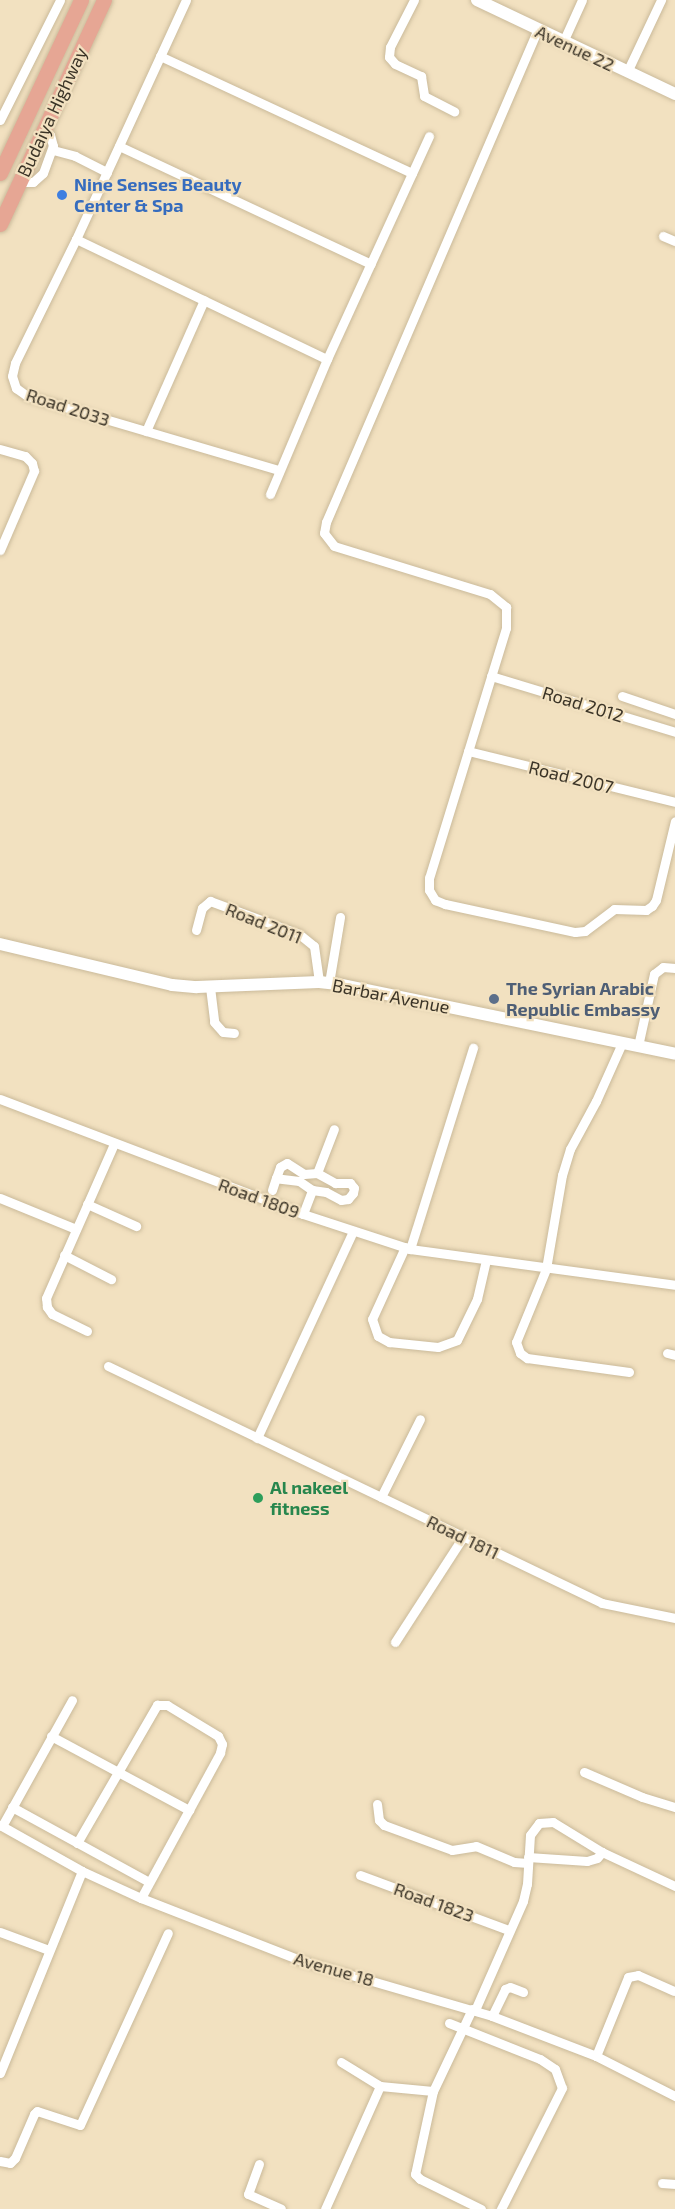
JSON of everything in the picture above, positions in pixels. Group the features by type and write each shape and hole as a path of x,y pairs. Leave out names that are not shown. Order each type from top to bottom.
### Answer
{"main road":[{"name":"Budaiya Highway","path":"0,173 81,0"},
{"name":"Budaiya Highway","path":"0,224 104,0"}],"street":[{"path":"0,120 60,0"},
{"name":"Road 2033","path":"186,0 108,172 15,363 13,382 27,396 279,470"},
{"path":"414,0 390,47 389,57 395,64 421,76 424,96 454,111"},
{"name":"Avenue 22","path":"477,0 537,31 675,94"},
{"path":"563,42 582,0"},
{"path":"627,72 661,0"},
{"path":"537,31 324,528 326,538 334,546 490,594 502,601 508,614 508,621 428,884 435,900 575,932 594,926 614,909 646,910 652,906 658,893 675,821"},
{"path":"160,56 412,173"},
{"path":"20,182 33,182 40,177 53,150 52,139 44,130"},
{"path":"270,494 327,359 429,136"},
{"path":"119,146 370,264"},
{"path":"53,150 75,156 108,172"},
{"path":"663,236 675,241"},
{"path":"76,239 327,359"},
{"path":"146,431 204,300"},
{"path":"0,449 25,456 32,463 34,471 0,550"},
{"name":"Road 2012","path":"491,676 675,732"},
{"path":"622,696 675,714"},
{"name":"Road 2007","path":"468,751 675,802"},
{"name":"Road 2011","path":"196,930 202,908 210,902 299,934 314,946 324,982"},
{"path":"324,982 339,917"},
{"name":"Barbar Avenue","path":"0,944 159,982 210,987 324,982 675,1054"},
{"path":"638,1046 653,978 663,967 675,968"},
{"path":"210,987 214,1022 223,1032 234,1033"},
{"path":"622,1043 566,1162 546,1269 517,1338 520,1353 527,1358 629,1372"},
{"path":"473,1048 407,1248 372,1319 378,1336 389,1342 438,1347 457,1340 477,1299 486,1261"},
{"name":"Road 1809","path":"0,1100 303,1214 407,1248 486,1261 675,1285"},
{"path":"317,1173 334,1129"},
{"path":"87,1331 52,1314 47,1307 47,1294 114,1144"},
{"path":"272,1190 276,1178 280,1167 287,1163 301,1177 312,1191 328,1192 343,1200 353,1193 354,1188 350,1183 333,1182 317,1173 301,1177 276,1178"},
{"path":"328,1192 333,1182"},
{"path":"303,1214 312,1191"},
{"path":"0,1198 76,1229"},
{"path":"87,1204 136,1226"},
{"path":"257,1438 353,1231"},
{"path":"64,1255 111,1279"},
{"name":"Road 1811","path":"108,1366 602,1603 675,1618"},
{"path":"381,1497 420,1419"},
{"path":"395,1642 463,1537"},
{"path":"1,1825 72,1700"},
{"path":"77,1843 154,1707 160,1704 167,1706 218,1736 222,1744 141,1898"},
{"path":"51,1736 189,1810"},
{"path":"584,1772 642,1797 675,1807"},
{"path":"377,1804 379,1820 384,1825 452,1850 476,1846 514,1862 528,1860 587,1861 594,1860 602,1852"},
{"path":"12,1807 150,1882"},
{"path":"481,2209 420,2180 415,2174 434,2091 526,1893 532,1830 543,1821 553,1822 602,1852 675,1886"},
{"name":"Avenue 18","path":"1,1825 82,1871 141,1898 303,1962 492,2016 596,2056 675,2096"},
{"path":"0,2073 82,1871"},
{"name":"Road 1823","path":"360,1875 508,1930"},
{"path":"0,1932 49,1950"},
{"path":"0,2161 10,2163 15,2158 37,2111 80,2125 168,1933"},
{"path":"596,2056 628,1977 638,1975 674,1991"},
{"path":"492,2016 505,1989 510,1987 523,1992"},
{"path":"449,2023 540,2058 555,2069 562,2088 501,2209"},
{"path":"341,2062 380,2086 434,2091"},
{"path":"325,2209 380,2086"},
{"path":"259,2164 248,2194 281,2209"},
{"path":"662,2183 675,2184"}],"place":[{"name":"Nine Senses Beauty Center & Spa","path":"62,195"},
{"name":"The Syrian Arabic Republic Embassy","path":"494,999"},
{"name":"Al nakeel fitness","path":"258,1498"}]}
